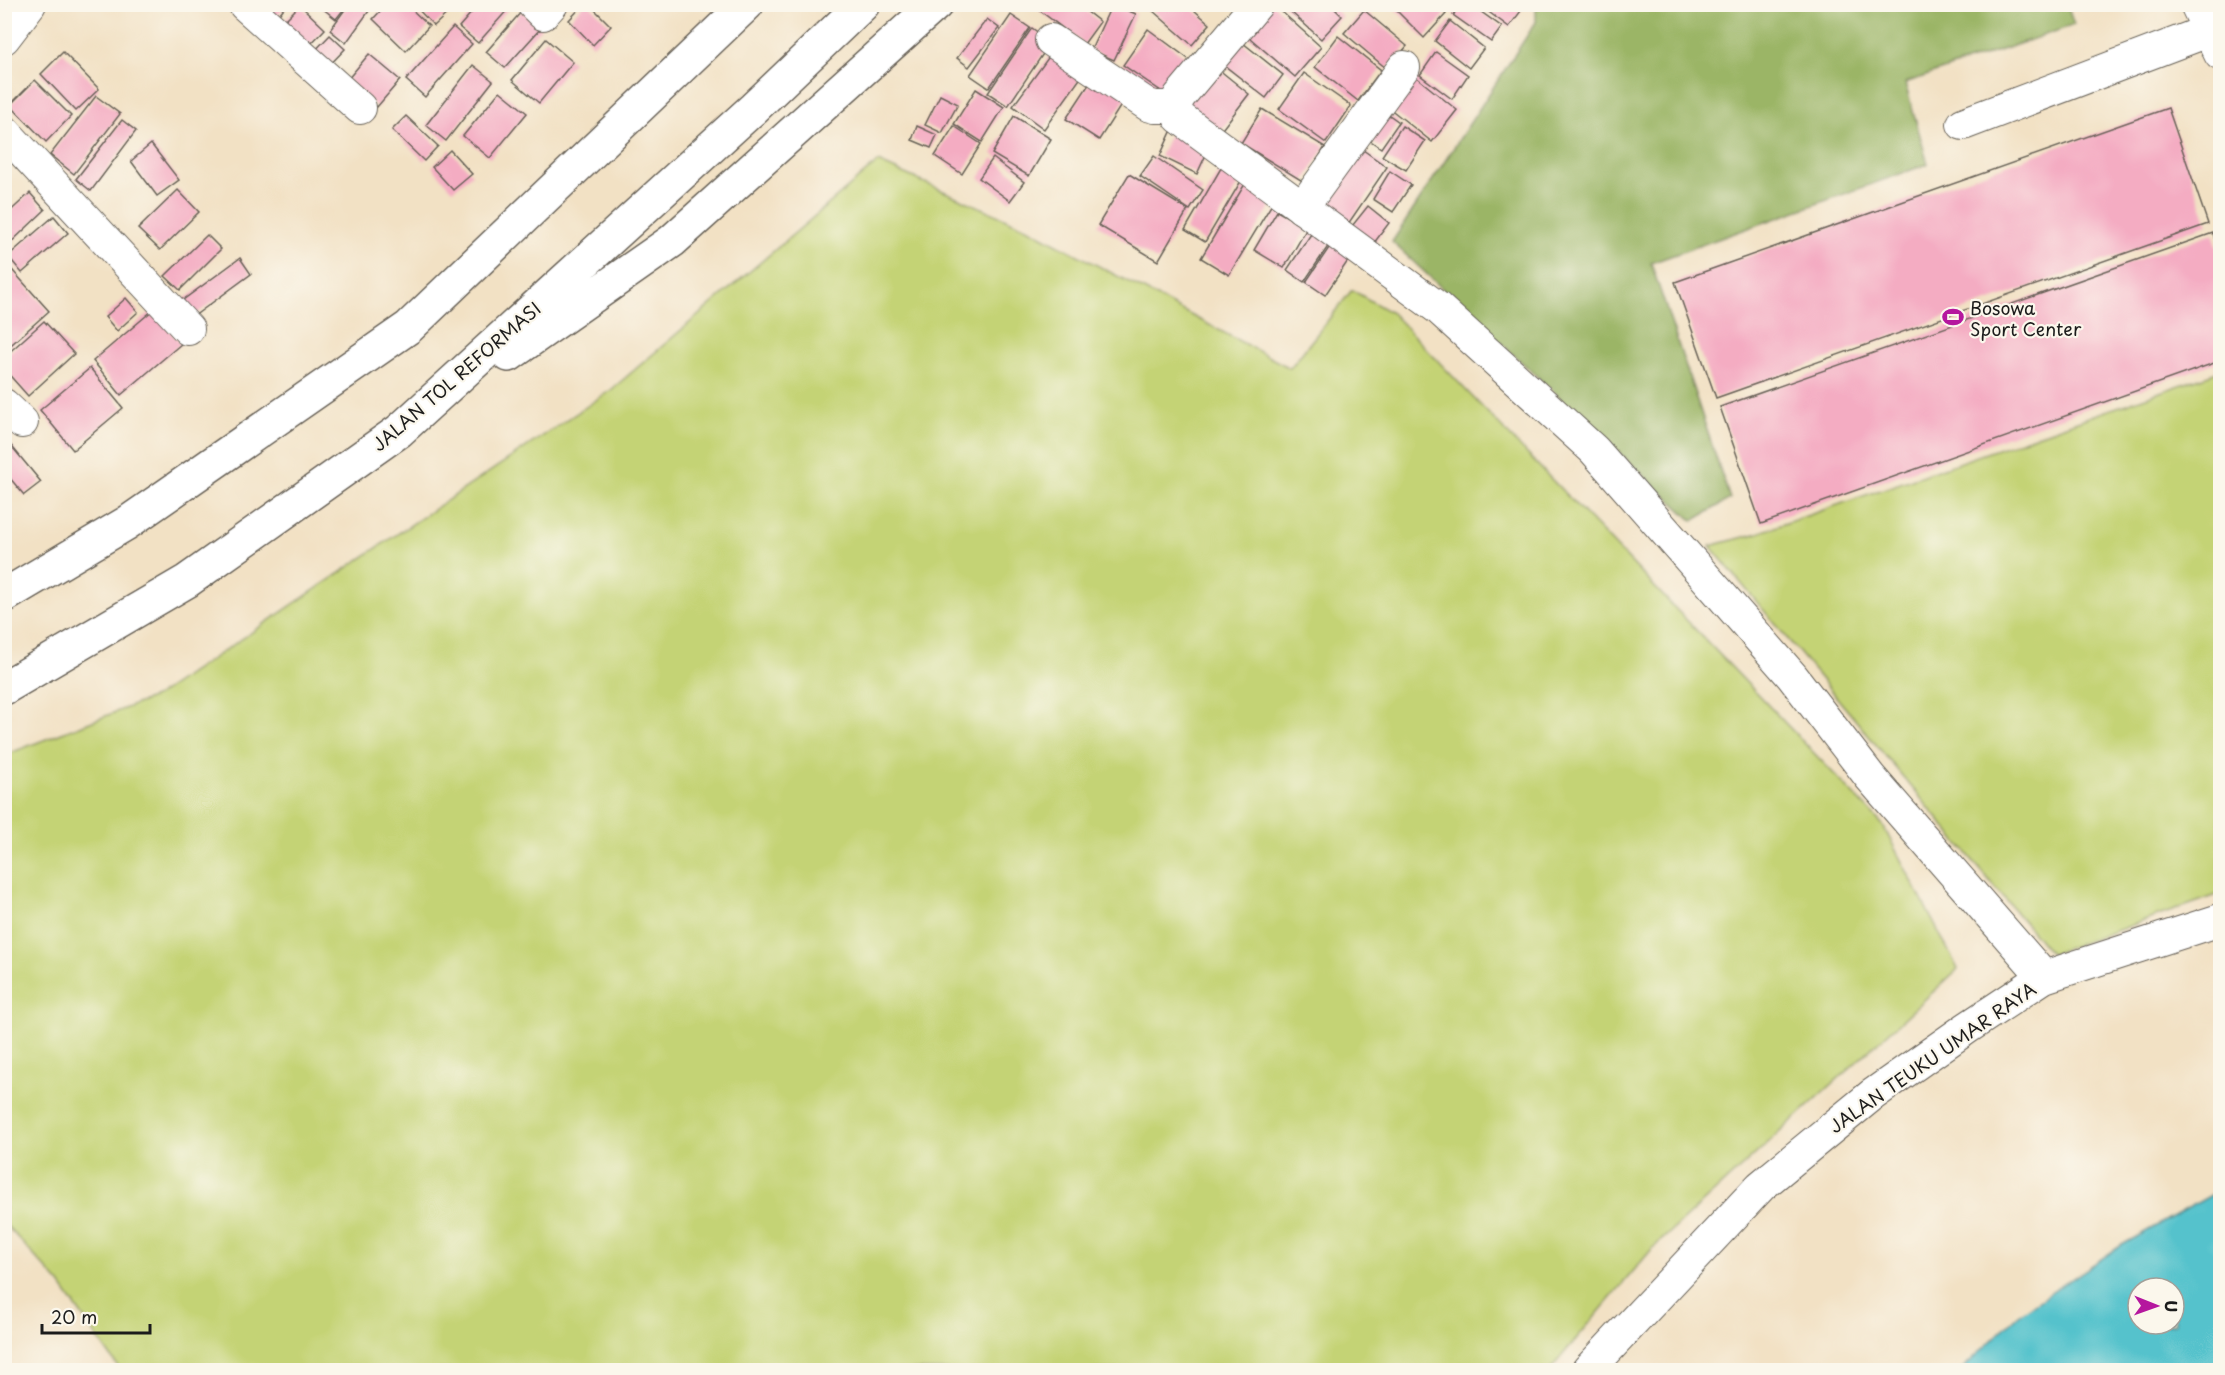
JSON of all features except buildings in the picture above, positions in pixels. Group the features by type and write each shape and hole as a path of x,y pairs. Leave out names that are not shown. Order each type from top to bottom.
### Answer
{"highway":[{"path":"409,327 721,4"},
{"path":"4,596 127,523 409,327 747,4"},
{"name":"JALAN TOL REFORMASI","path":"4,688 187,580 399,431 754,108 863,4"},
{"path":"399,431 672,242 936,4"}],"street":[{"path":"4,38 30,4"},
{"path":"244,4 360,108"},
{"path":"533,4 543,14 552,4"},
{"path":"1257,4 1179,97 1175,107 1179,117 1438,308 1594,450 1792,676 1870,777 2044,977"},
{"path":"1963,124 2208,30"},
{"path":"1051,40 1148,105 1175,107"},
{"path":"1302,208 1404,67"},
{"path":"4,131 188,329"},
{"name":"JALAN TEUKU UMAR RAYA","path":"1588,1371 1761,1186 1872,1095 2044,977 2220,920"}],"green space":[{"path":"1536,5 2067,5 2074,25 1905,83 1928,164 1651,263 1730,499 1693,521 1392,242 1536,22"},
{"path":"878,162 1031,230 1290,368 1352,290 1392,313 1882,824 1958,969 1652,1249 1550,1370 120,1370 60,1284 5,1224 5,755 157,696 611,390"},
{"path":"2220,371 2220,894 2051,954 1710,546 1752,535"}],"water":[{"path":"2220,1190 2220,1370 1961,1370 2018,1315 2122,1245"}],"place":[{"name":"Bosowa Sport Center","path":"1953,317"}]}
